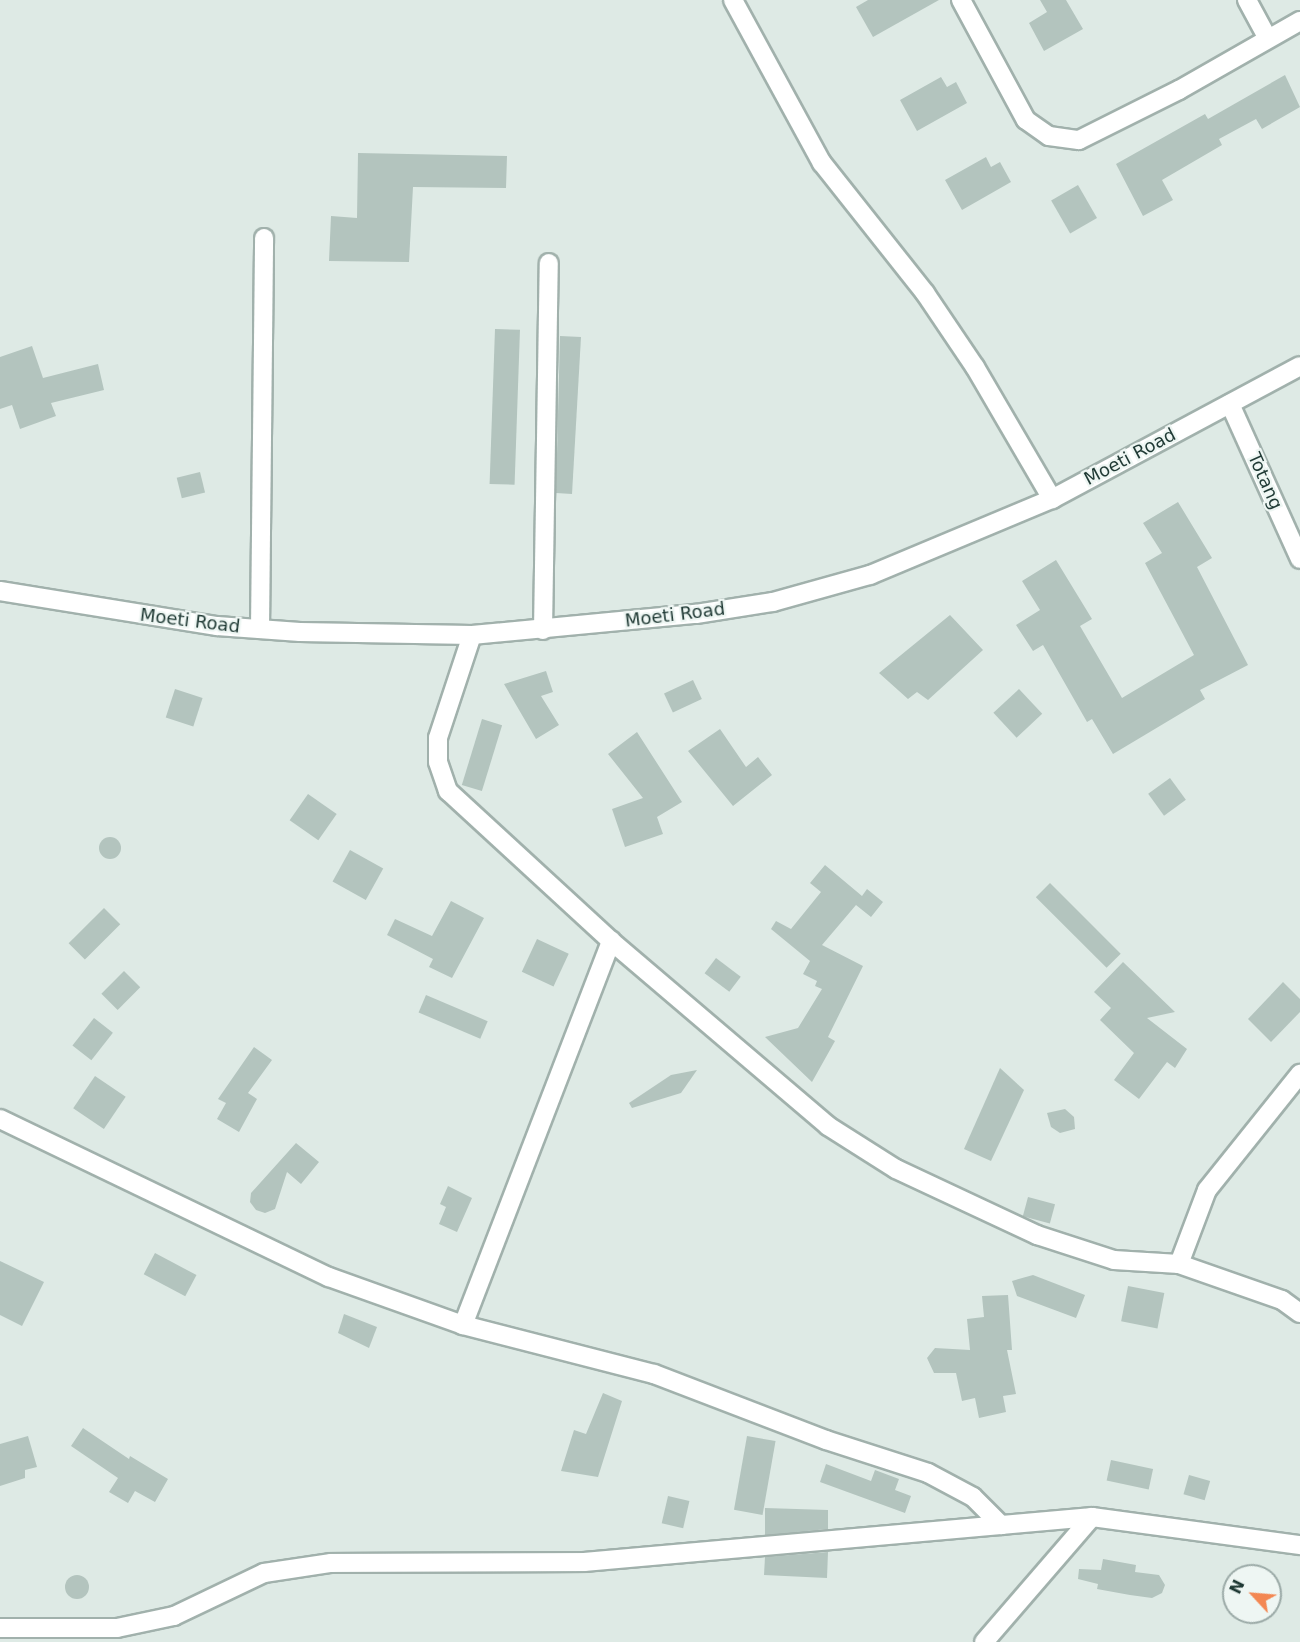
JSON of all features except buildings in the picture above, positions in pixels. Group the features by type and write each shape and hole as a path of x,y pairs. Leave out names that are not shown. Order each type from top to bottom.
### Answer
{"street":[{"path":"733,0 822,162 925,293 975,367 1052,499"},
{"path":"961,0 1026,120 1049,136 1079,140 1179,90 1267,37 1300,21"},
{"path":"1247,0 1267,37"},
{"path":"260,629 264,238"},
{"path":"543,630 549,263"},
{"name":"Moeti Road","path":"0,591 260,629 472,635 696,614 821,591 870,575 1052,499 1300,366"},
{"name":"Totang","path":"1230,404 1300,559"},
{"path":"472,635 438,738 438,762 448,791 611,941 828,1126 896,1169 1037,1235 1114,1260 1179,1264 1282,1300 1300,1313"},
{"path":"463,1325 611,941"},
{"path":"1179,1264 1207,1190 1300,1074"},
{"path":"0,1119 329,1277 463,1325 654,1374 826,1440 928,1473 973,1497 1001,1525"},
{"path":"984,1642 1092,1517"},
{"path":"0,1628 112,1635 174,1616 264,1574 331,1563 584,1562 1092,1517 1300,1545"}]}
